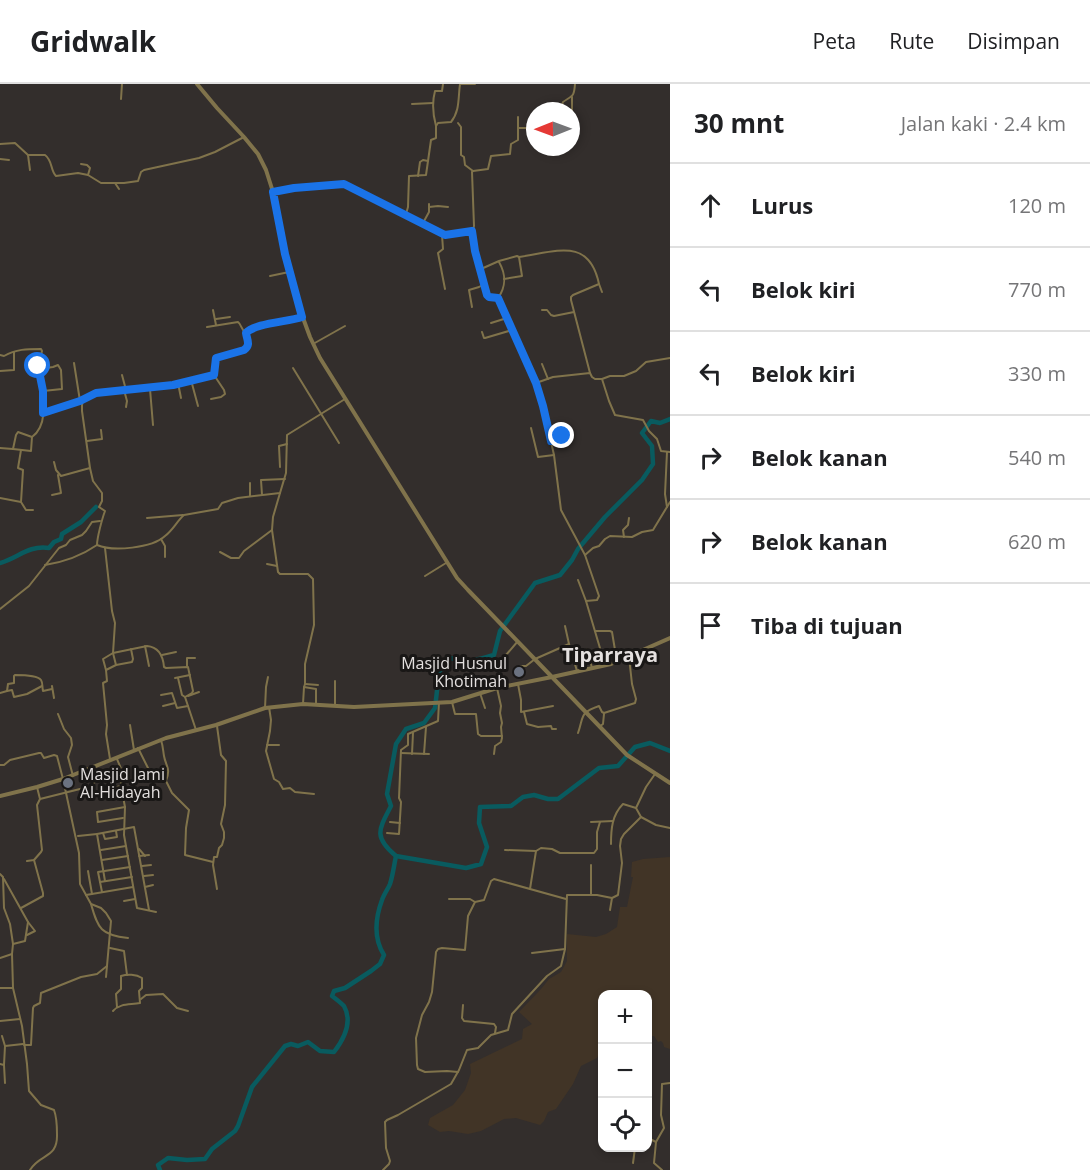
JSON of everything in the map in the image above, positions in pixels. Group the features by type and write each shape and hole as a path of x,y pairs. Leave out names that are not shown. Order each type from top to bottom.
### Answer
{"street":[{"path":"121,99 122,84"},
{"path":"197,84 258,154 273,192 289,272 302,317 313,344 447,562 468,590 622,751 632,760 670,783"},
{"path":"406,214 409,176 426,175 431,140 436,138 435,92 441,91 443,84"},
{"path":"436,126 438,123 451,122 454,118 458,109 458,84 475,84"},
{"path":"573,102 575,84"},
{"path":"563,102 573,97"},
{"path":"412,104 434,104"},
{"path":"458,123 461,127 461,155 464,157 465,165 473,171 488,169 490,156 510,154 511,144 517,141 518,117"},
{"path":"518,128 526,128"},
{"path":"28,155 48,156 56,176 78,173 88,175 101,183 136,182 144,170 200,158 244,137"},
{"path":"0,144 15,143 28,155 30,170"},
{"path":"0,159 9,160"},
{"path":"418,176 420,162 428,161"},
{"path":"81,164 90,168 88,175"},
{"path":"473,171 474,226 472,231 488,296 498,298"},
{"path":"114,183 119,189"},
{"path":"273,192 344,184 442,234 451,235 472,231"},
{"path":"423,223 428,214 429,205 448,207"},
{"path":"442,234 443,249 438,253 445,289"},
{"path":"480,270 514,256 570,250 588,258 594,267 602,292"},
{"path":"504,279 522,276 519,257"},
{"path":"498,298 503,289 504,279 499,261"},
{"path":"270,276 289,272"},
{"path":"472,307 469,290 484,284"},
{"path":"599,284 571,297 593,378 603,379 610,376 627,375 646,362 670,358"},
{"path":"498,298 536,383 554,455 561,510 585,555 599,596 597,600 586,601"},
{"path":"213,310 216,325"},
{"path":"542,310 547,310 554,316 574,312"},
{"path":"216,319 230,317"},
{"path":"246,333 257,326 292,321 302,317"},
{"path":"491,322 507,318"},
{"path":"207,327 238,322 246,333 248,344 244,350 216,358 214,375 225,394 211,399"},
{"path":"313,344 345,326"},
{"path":"482,332 485,338 513,330"},
{"path":"0,355 4,356 17,350 41,349 38,366 43,391 43,413 40,426 32,437 31,451 0,448"},
{"path":"0,371 14,370 14,352"},
{"path":"74,363 80,401"},
{"path":"542,364 548,379"},
{"path":"39,369 58,365 61,370 62,389 43,391"},
{"path":"293,368 339,443"},
{"path":"536,383 590,372"},
{"path":"122,375 126,407"},
{"path":"43,413 80,401 96,393 150,388 214,375"},
{"path":"603,379 615,415 643,420 656,437 661,451 668,452 665,494 667,507"},
{"path":"191,380 198,406"},
{"path":"178,383 181,398"},
{"path":"150,388 153,425"},
{"path":"84,399 82,411 90,468 93,481 102,492 103,497 99,507 105,511 97,545"},
{"path":"303,704 306,654 314,625 313,579 308,574 279,573 272,530 273,517 285,479 288,434 345,399"},
{"path":"551,441 561,439 559,426"},
{"path":"531,428 538,457 554,455"},
{"path":"87,441 102,439 101,430"},
{"path":"13,449 18,432 32,437"},
{"path":"280,467 279,446 287,444"},
{"path":"21,450 18,468 23,470 21,502 26,510 33,510"},
{"path":"52,495 61,493 54,462"},
{"path":"58,474 63,476 90,468"},
{"path":"262,495 261,480 285,479"},
{"path":"250,483 250,496"},
{"path":"147,519 213,511 219,508 222,502 280,493"},
{"path":"0,498 21,502"},
{"path":"585,555 599,546 606,538 634,536 653,530 670,502"},
{"path":"97,545 105,548 144,546 165,536 184,514"},
{"path":"624,537 623,530 628,525 629,518"},
{"path":"0,609 33,582 59,548 64,547 70,540 86,531 92,522 101,521"},
{"path":"220,552 231,558 239,558 242,553 272,530"},
{"path":"161,539 165,546 165,557"},
{"path":"45,565 83,555 97,545"},
{"path":"105,548 111,611 115,623 113,653 116,665"},
{"path":"426,576 447,562"},
{"path":"267,564 277,566"},
{"path":"578,580 604,665"},
{"path":"565,626 577,671"},
{"path":"594,631 612,631 617,662"},
{"path":"0,796 73,776 160,739 267,708 303,704 354,707 452,702 497,688 617,662 670,638"},
{"path":"506,655 518,641"},
{"path":"520,666 526,666 535,659 569,644"},
{"path":"144,646 149,666"},
{"path":"110,759 103,684 107,681 103,659 113,653 148,646 162,655 164,667 187,666"},
{"path":"570,650 577,648"},
{"path":"587,648 592,668"},
{"path":"106,670 116,665 132,662 131,649"},
{"path":"162,655 176,652"},
{"path":"604,713 636,701 629,657"},
{"path":"185,697 193,691 186,658 195,658"},
{"path":"7,691 8,684 15,682 15,675 25,675 39,678 44,691 52,688 54,698"},
{"path":"190,675 177,678 196,730"},
{"path":"268,677 266,687 270,731 266,751 274,780 279,782 283,789 290,788 295,792 314,794"},
{"path":"335,681 335,706"},
{"path":"304,686 318,684"},
{"path":"518,684 521,700 520,711 524,712 527,724 540,727 551,726 552,729 556,729"},
{"path":"0,693 12,690 14,697 27,694 42,686"},
{"path":"304,686 315,688 315,705"},
{"path":"494,754 495,746 501,742 502,736 501,706 497,688"},
{"path":"185,697 200,692"},
{"path":"161,695 172,693 177,708 188,706"},
{"path":"480,693 485,708"},
{"path":"452,702 455,714 476,714 478,734 502,736"},
{"path":"163,706 175,703"},
{"path":"387,833 399,834 401,750 408,745 408,734 438,721 438,703"},
{"path":"524,712 553,706"},
{"path":"578,733 580,719 585,712 599,706 604,713 604,722 599,727"},
{"path":"57,714 71,738 72,745 68,757 73,776"},
{"path":"216,724 222,754 226,761 225,805 221,824 224,838 213,862 217,889"},
{"path":"130,725 136,749 152,776 166,781"},
{"path":"424,754 426,726"},
{"path":"412,754 413,732"},
{"path":"160,739 169,770 166,781 172,793 189,810 185,855 213,862"},
{"path":"267,744 279,745"},
{"path":"0,765 10,760 39,753 44,758 55,755 58,759 79,853 80,884 98,926 110,935 128,938"},
{"path":"401,753 429,754"},
{"path":"117,757 122,771 121,786 125,807 123,829 137,908 156,912"},
{"path":"40,799 94,785 91,768"},
{"path":"636,808 655,774"},
{"path":"113,788 121,786"},
{"path":"27,861 34,860 42,849 37,805 40,799 37,787"},
{"path":"114,798 123,796"},
{"path":"611,844 613,821 623,804 636,808 641,817 656,825 670,828"},
{"path":"124,818 98,822 97,812 125,807"},
{"path":"383,1170 390,1161 386,1148 385,1122 451,1084 467,1050 478,1048 495,1033 508,1030 512,1014 547,976 561,966 565,949 569,895 597,895 612,898 618,894 622,863 621,838 641,817"},
{"path":"591,822 613,821"},
{"path":"390,822 400,823"},
{"path":"505,850 536,851 541,848 552,849 560,853 594,853 597,849 600,822"},
{"path":"78,836 134,827 149,910"},
{"path":"103,833 105,839 117,837 116,831"},
{"path":"97,834 105,881"},
{"path":"100,850 126,846"},
{"path":"138,849 147,855 140,856"},
{"path":"530,889 536,851"},
{"path":"102,860 128,856"},
{"path":"21,908 43,896 34,860"},
{"path":"141,866 151,865"},
{"path":"591,865 591,895"},
{"path":"102,892 98,872 130,867"},
{"path":"88,871 92,894"},
{"path":"0,874 35,931 26,936"},
{"path":"143,876 153,875"},
{"path":"3,877 4,908 10,924 13,944 13,988 22,1028 30,1094 43,1106 55,1112 57,1122 58,1143 55,1150 30,1170"},
{"path":"100,882 132,877"},
{"path":"449,899 470,899 475,902 484,900 492,879 567,899"},
{"path":"145,886 153,885"},
{"path":"86,895 133,887"},
{"path":"610,910 612,898"},
{"path":"124,901 135,899"},
{"path":"458,1072 420,1071 417,1065 416,1038 422,1015 432,992 436,951 442,948 465,950 468,916 475,902"},
{"path":"90,904 101,908 111,921 106,977"},
{"path":"13,944 24,942 28,922"},
{"path":"108,948 124,951 127,975"},
{"path":"532,953 565,949"},
{"path":"0,958 12,954"},
{"path":"4,1046 31,1045 33,1008 40,1003 40,993 81,977 97,974 107,966"},
{"path":"117,1007 117,994 121,989 120,977 127,975 142,978 142,988 139,991 141,999"},
{"path":"0,988 13,988"},
{"path":"113,1011 117,1007 139,1003 146,995 163,994 177,1008 188,1011"},
{"path":"463,1005 462,1018 464,1021 494,1024 495,1033"},
{"path":"0,1022 20,1019"},
{"path":"22,1028 32,1026"},
{"path":"2,1036 4,1046 2,1065 5,1083"},
{"path":"662,1170 654,1163 656,1142 664,1128 661,1115 662,1084 670,1083"},
{"path":"652,1140 656,1142"},
{"path":"633,1163 634,1152"}],"shaded area":[{"path":"670,857 670,1049 664,1047 661,1041 658,1042 652,1036 652,990 598,990 598,1056 581,1066 573,1084 556,1109 548,1112 540,1125 516,1118 504,1119 481,1131 468,1134 440,1132 428,1125 430,1118 453,1105 465,1090 471,1073 470,1064 522,1039 523,1029 532,1024 519,1012 549,979 561,972 567,961 567,934 596,937 617,927 620,907 627,907 633,877 631,877 632,862"}],"waterway":[{"path":"670,419 660,423 651,421 642,433 652,446 653,464 642,480 605,517 578,549 560,575 535,583 500,631 494,655 472,660 450,658 441,668 435,708 424,723 406,729 396,744 387,794 391,806 381,827 381,838 396,856 466,868 481,864 487,847 479,823 480,807 511,806 523,797 534,795 558,799 599,768 618,766 635,747 650,743 670,751"},
{"path":"0,563 35,548 49,548 61,539 62,534 81,522 96,507"},
{"path":"160,1170 158,1165 168,1158 205,1159 212,1149 235,1131 252,1087 285,1046 291,1044 298,1046 308,1042 320,1051 334,1052 344,1036 348,1018 344,1006 332,996 334,991 345,988 380,964 384,955 377,936 378,914 390,884 396,856"}],"place":[{"name":"Masjid Husnul Khotimah","path":"519,672"},
{"name":"Masjid Jami Al-Hidayah","path":"68,783"}],"district":[{"name":"Tiparraya","path":"610,654"}],"route":[{"path":"38,366 43,391 43,413 54,411 96,393 173,385 214,375 216,358 247,348 247,331 257,326 292,321 302,317 289,272 273,192 339,183 350,186 445,235 472,231 487,295 498,298 513,330 536,383 551,441 561,439 562,436"}]}
